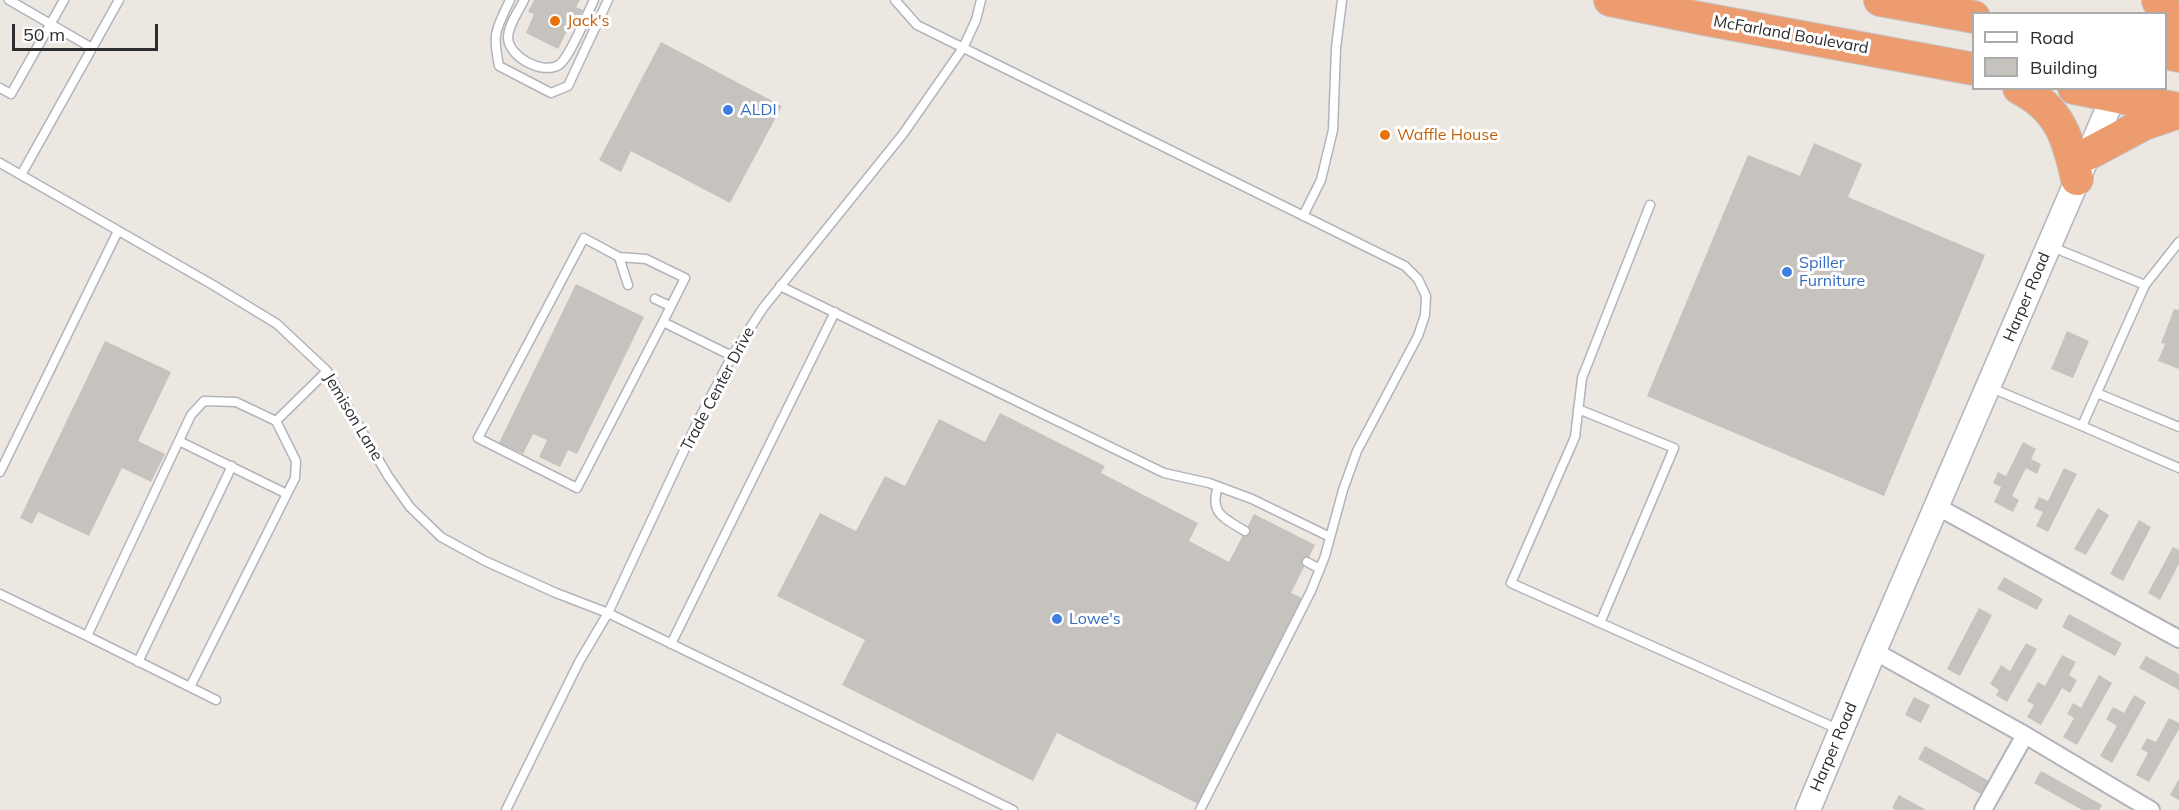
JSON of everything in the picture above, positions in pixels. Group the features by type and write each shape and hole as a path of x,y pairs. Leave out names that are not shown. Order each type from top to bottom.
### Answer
{"highway":[{"name":"McFarland Boulevard","path":"1610,0 1704,15 1972,69"},
{"path":"1880,0 1936,5 1972,16"},
{"path":"2167,16 2179,28"},
{"path":"2022,90 2052,112 2083,167 2144,124 2179,110"},
{"path":"2094,90 2115,92 2179,110"}],"street":[{"name":"Harper Road","path":"1808,810 1874,651 2115,92"},
{"path":"1938,507 2179,639"},
{"path":"1874,651 2025,735 2151,810"},
{"path":"1983,810 2025,735"}],"lane":[{"path":"9,0 92,48"},
{"path":"0,87 11,94 64,0"},
{"path":"21,175 119,0"},
{"path":"510,0 495,31 495,47 499,66 551,93 568,86 608,0"},
{"path":"524,0 510,28 508,39 512,51 525,61 543,67 558,65 567,56 594,0"},
{"path":"895,0 917,25 1405,266 1418,279 1426,296 1425,315 1418,336 1357,451 1342,490 1330,537 1311,591 1200,810"},
{"name":"Trade Center Drive","path":"506,810 579,662 608,613 697,423 732,356 763,308 903,134 963,48 976,20 981,0"},
{"path":"1303,216 1321,180 1333,130 1336,48 1342,0"},
{"name":"Jemison Lane","path":"0,163 277,324 327,372 388,476 410,507 441,537 486,561 556,593 608,613 1013,810"},
{"path":"1650,205 1582,378 1575,437 1511,583 1841,730"},
{"path":"0,472 118,231"},
{"path":"584,238 619,257 646,260 684,278 670,306 577,488 478,438 584,238"},
{"path":"2082,426 2145,285 2179,242"},
{"path":"2049,245 2145,285"},
{"path":"619,257 628,285"},
{"path":"780,286 1164,473 1218,486 1252,499 1330,537"},
{"path":"655,299 670,306"},
{"path":"671,644 835,312"},
{"path":"663,322 732,356"},
{"path":"276,421 327,372"},
{"path":"1989,387 2179,468"},
{"path":"2097,393 2179,427"},
{"path":"87,636 191,415 204,401 236,402 276,421 297,461 295,478 189,687"},
{"path":"1578,409 1674,448 1600,623"},
{"path":"179,441 287,494"},
{"path":"138,662 232,466"},
{"path":"1218,486 1215,506 1223,518 1245,531"},
{"path":"1307,562 1320,569"},
{"path":"0,594 216,700"}],"building":[{"name":"Jack's","path":"534,0 580,0 576,7 583,10 574,29 569,27 558,49 526,33 534,14 528,12"},
{"path":"661,42 782,106 730,203 631,151 621,172 599,160"},
{"path":"1814,143 1862,164 1848,197 1985,255 1884,496 1647,396 1748,155 1800,176"},
{"path":"576,284 644,317 577,454 568,450 560,467 539,457 547,440 533,434 523,454 499,443"},
{"path":"2174,309 2179,310 2179,369 2158,361 2165,344 2161,343"},
{"path":"2067,331 2089,341 2073,378 2051,369"},
{"path":"105,341 171,372 138,441 165,454 151,482 122,468 89,536 38,512 32,524 20,518"},
{"name":"Lowe's","path":"1000,413 1105,466 1101,473 1198,523 1189,541 1229,562 1254,514 1315,545 1291,593 1302,598 1198,804 1057,733 1033,781 842,685 865,640 777,596 820,513 856,531 885,476 905,486 939,419 985,442"},
{"path":"2023,442 2036,449 2031,459 2041,464 2037,474 2026,468 2012,496 2019,500 2013,512 1994,502 2001,487 1993,483 1998,472 2006,476"},
{"path":"2064,468 2077,474 2048,532 2036,526 2043,512 2034,508 2039,497 2048,501"},
{"path":"2098,508 2109,515 2086,555 2074,549"},
{"path":"2139,520 2151,527 2123,581 2110,574"},
{"path":"2173,547 2179,550 2179,564 2160,600 2148,593"},
{"path":"2004,577 2043,599 2037,610 1997,589"},
{"path":"1979,608 1992,615 1960,676 1947,669"},
{"path":"2069,614 2122,643 2115,656 2062,627"},
{"path":"2026,643 2037,649 2007,702 1996,695 1999,690 1990,684 2001,665 2010,671"},
{"path":"2062,655 2076,662 2069,675 2077,680 2070,693 2062,688 2041,725 2027,717 2034,705 2027,701 2038,682 2045,686"},
{"path":"2146,656 2179,674 2179,690 2139,668"},
{"path":"2099,675 2112,683 2077,745 2063,737 2074,718 2067,714 2073,703 2081,708"},
{"path":"2134,695 2146,702 2112,763 2100,756 2117,726 2106,719 2113,707 2124,713"},
{"path":"1914,697 1930,705 1921,723 1905,715"},
{"path":"2169,718 2179,723 2179,729 2149,782 2136,775 2148,753 2141,749 2147,738 2156,742"},
{"path":"1925,746 1989,781 1981,794 1918,759"},
{"path":"2041,771 2102,805 2099,810 2082,810 2034,783"},
{"path":"2179,779 2179,800 2170,795"},
{"path":"1899,795 1926,810 1892,808"}],"place":[{"name":"Jack's","path":"555,21"},
{"name":"ALDI","path":"728,110"},
{"name":"Waffle House","path":"1385,135"},
{"name":"Spiller Furniture","path":"1787,272"},
{"name":"Lowe's","path":"1057,619"}]}
